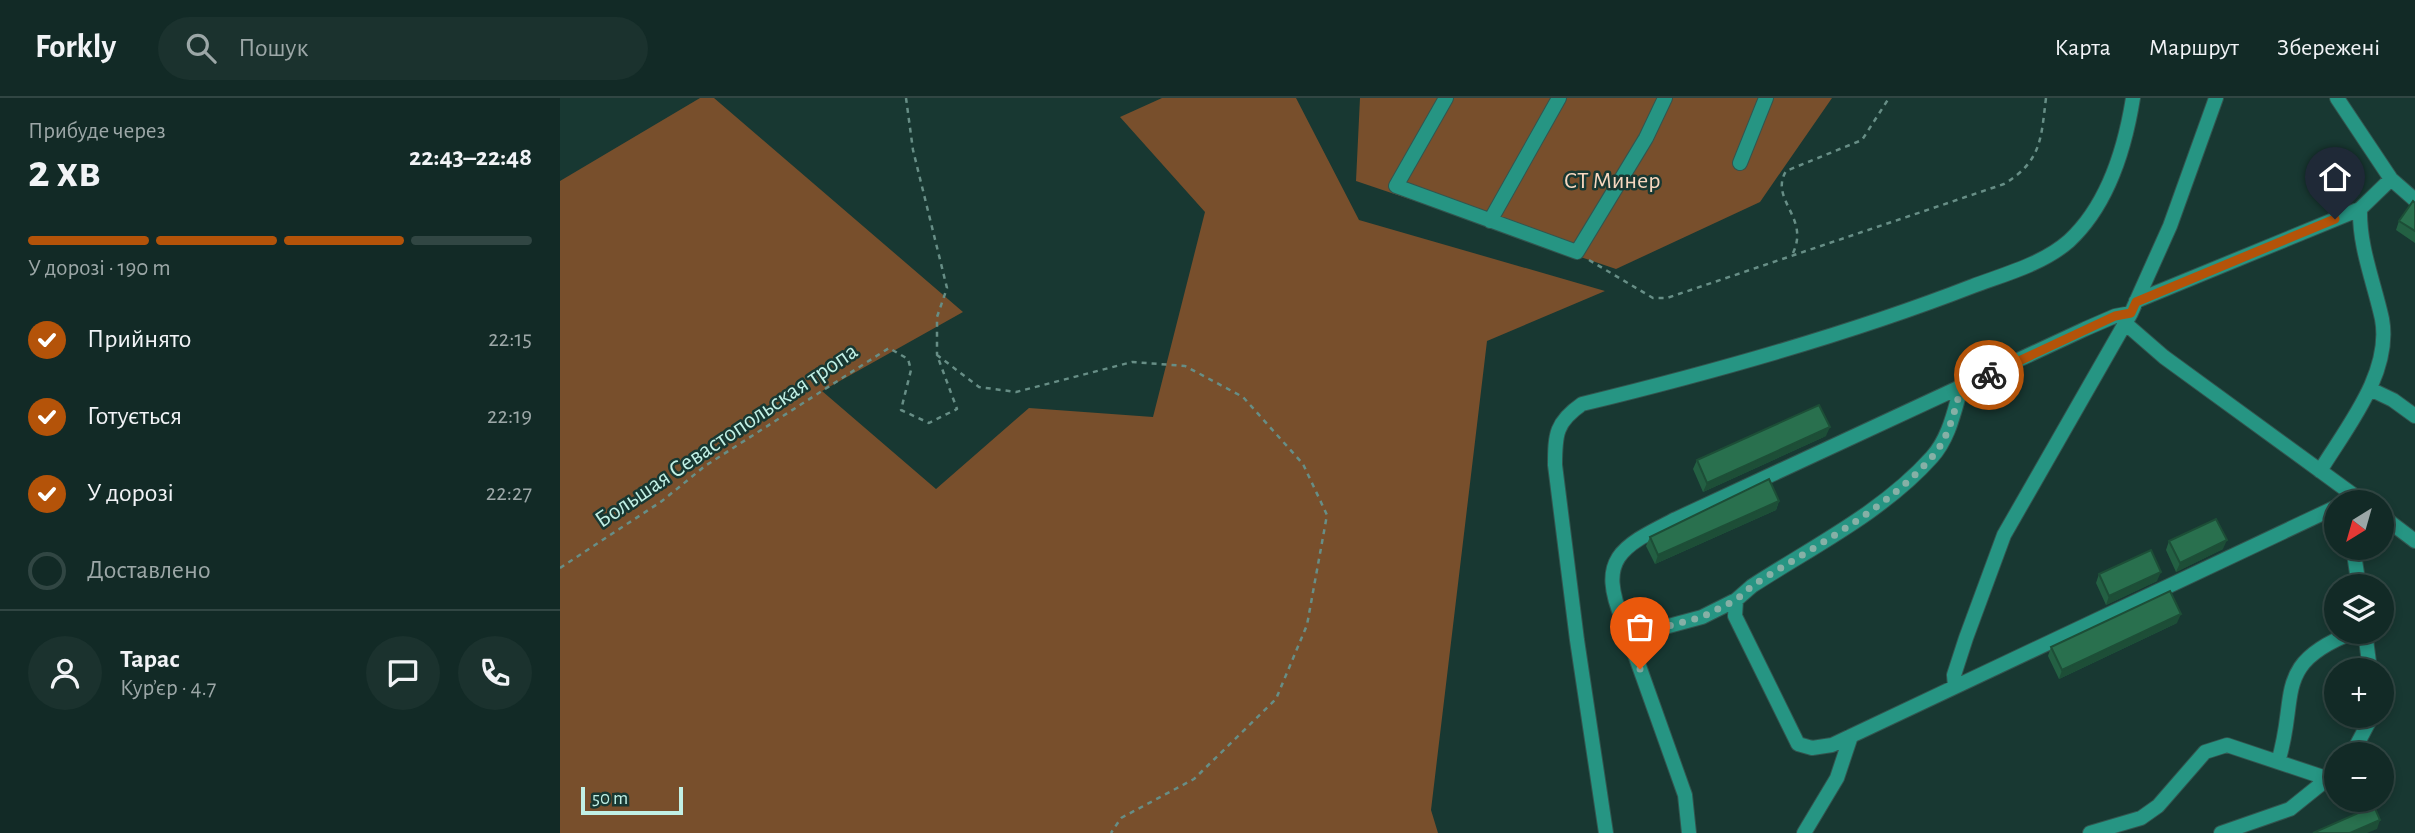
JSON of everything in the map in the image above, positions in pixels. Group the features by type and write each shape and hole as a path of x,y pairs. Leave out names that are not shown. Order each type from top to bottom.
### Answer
{"lane":[{"path":"1446,98 1396,186 1577,252 1646,138 1665,98"},
{"path":"1490,221 1559,98"},
{"path":"1740,163 1766,98"},
{"path":"1606,833 1577,640 1555,465 1555,438 1564,417 1582,404 1749,360 1937,300 2036,262 2067,242 2091,218 2113,173 2128,129 2133,98"},
{"path":"1955,686 1954,675 1966,638 2004,535 2131,313 2170,226 2216,98"},
{"path":"2337,98 2391,178 2415,200"},
{"path":"1689,833 1685,795 1611,593 1616,559 1631,542 2115,316 2131,313 2360,209 2391,178"},
{"path":"2320,471 2370,389 2380,354 2383,323 2360,232 2360,209"},
{"path":"2131,313 2164,357 2320,471 2342,490"},
{"path":"1623,621 1650,631 1702,617 1736,600 1752,586 1884,501 1933,456 1950,427 1961,388"},
{"path":"2370,389 2393,400 2415,416"},
{"path":"1736,600 1735,616 1798,744 1812,748 1832,745 2324,513"},
{"path":"2394,525 2415,541"},
{"path":"2278,762 2284,742 2289,688 2302,663 2327,644"},
{"path":"1804,833 1838,778 1851,736"},
{"path":"2090,833 2141,818 2158,806 2205,752 2227,745 2278,762 2324,773"},
{"path":"2221,833 2290,809 2324,781"}],"path":[{"path":"906,98 913,150 947,288 937,317 937,355 979,387 1016,392 1132,362 1185,366 1243,397 1303,464 1327,515 1307,625 1276,699 1194,779 1121,818 1111,833"},
{"path":"1793,254 1799,241 1799,231 1781,189 1781,180 1786,171 1861,140 1889,98"},
{"path":"1577,252 1637,290 1660,298 1696,289 2004,184 2030,165 2038,150 2046,98"},
{"name":"Большая Севастопольская тропа","path":"560,568 662,501 705,466 889,348 908,359 911,370 901,410 929,423 954,412 957,406 937,355"}],"green space":[{"path":"700,98 714,98 963,312 822,391 936,489 1029,408 1153,417 1205,212 1120,117 1162,98 1296,98 1359,220 1605,291 1487,341 1431,810 1438,833 560,833 560,181"},
{"name":"СТ Минер","path":"1360,98 1832,98 1760,202 1616,269 1356,181"}],"building":[{"path":"2413,201 2415,203 2415,231 2399,221"},
{"path":"1819,405 1830,427 1707,483 1697,460"},
{"path":"1769,479 1779,501 1658,555 1650,537"},
{"path":"2216,519 2227,540 2180,563 2169,541"},
{"path":"2151,550 2161,572 2109,596 2099,574"},
{"path":"2170,591 2181,614 2062,670 2051,647"},
{"path":"2360,812 2377,812 2380,820 2350,833 2313,833"}],"way so far":[{"path":"1640,669 1623,621 1650,631 1702,617 1736,600 1752,586 1884,501 1933,456 1950,427 1961,388 1989,375"}],"route":[{"path":"1989,375 2085,329 2115,316 2131,313 2136,302 2335,219"}]}
